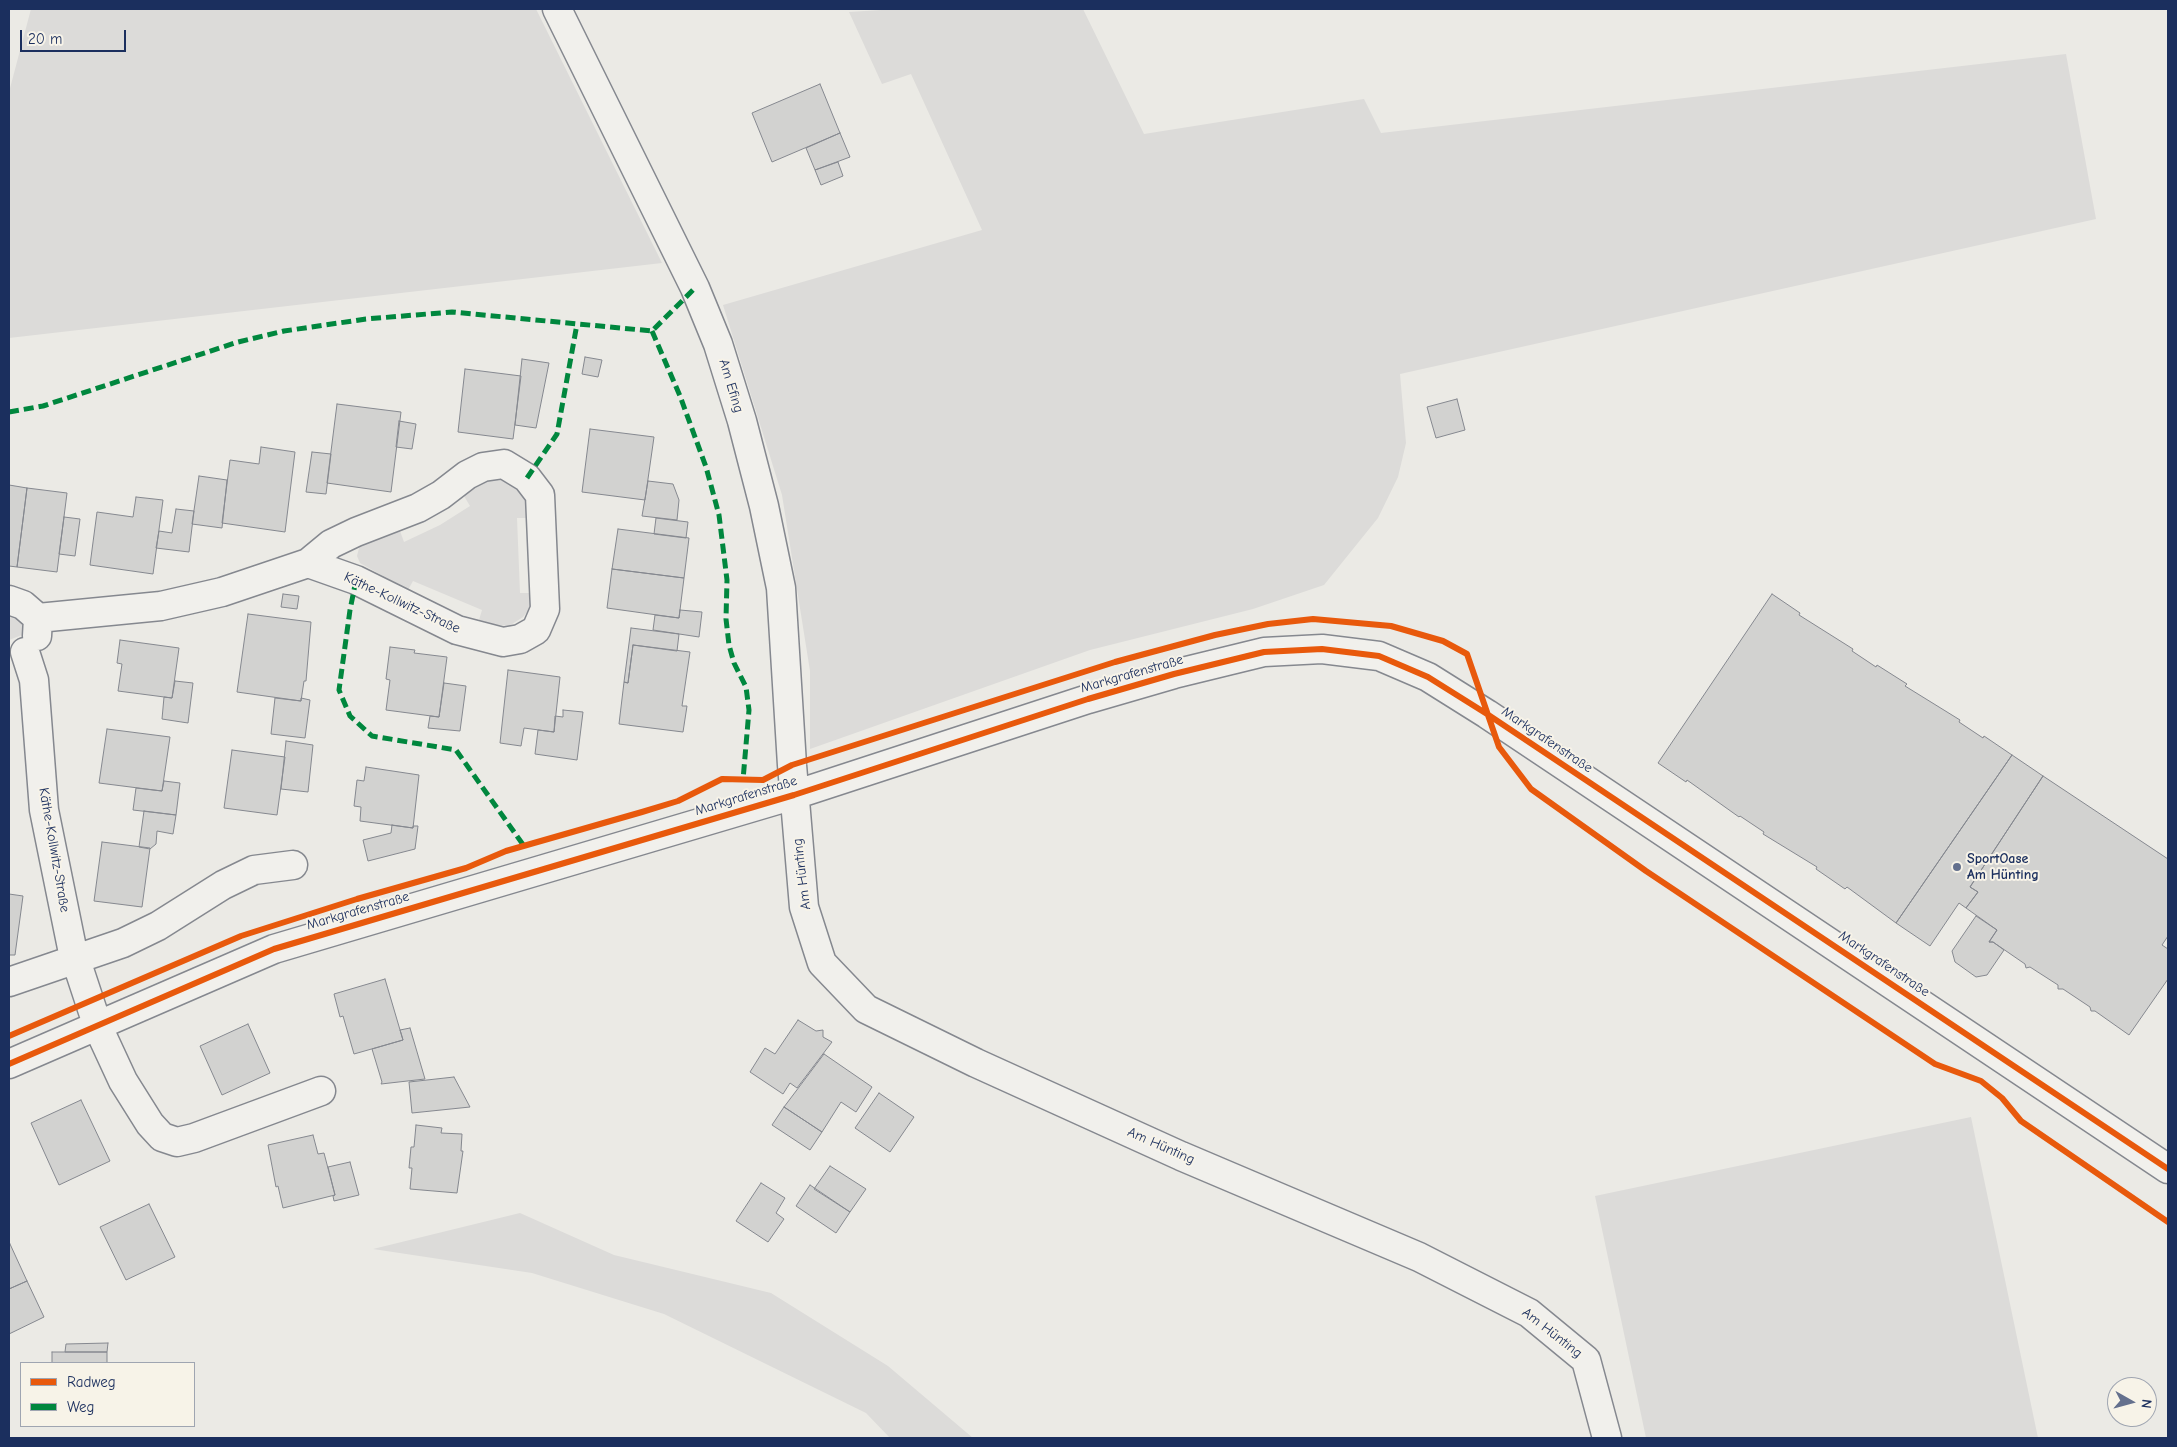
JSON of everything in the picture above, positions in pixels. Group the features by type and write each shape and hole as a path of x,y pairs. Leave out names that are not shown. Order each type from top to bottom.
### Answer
{"street":[{"name":"Am Efing","path":"558,9 695,288 718,344 742,421 764,506 781,588 794,796"},
{"name":"Käthe-Kollwitz-Straße","path":"98,1027 72,948 44,810 34,680 17,653 36,640 38,618 161,606 222,592 308,562 331,544 356,532 418,508 442,495 467,475 483,466 504,464 527,478 540,496 545,609 536,630 520,639 503,642 457,630 356,580 308,562"},
{"path":"9,600 23,604 38,618"},
{"name":"Markgrafenstraße","path":"9,1064 274,949 794,796 1088,699 1174,674 1264,652 1322,648 1379,656 1428,677 1487,714 2168,1169"},
{"name":"Am Hünting","path":"794,796 804,907 822,963 866,1009 976,1063 1172,1152 1419,1257 1529,1313 1586,1360 1607,1438"},
{"path":"9,982 123,943 158,926 223,885 254,870 293,865"},
{"path":"98,1027 123,1081 150,1124 162,1137 177,1142 194,1138 321,1091"}],"shaded area":[{"path":"31,9 536,9 662,263 9,338 9,92"},
{"path":"1083,9 1144,134 1364,99 1381,133 2066,54 2096,219 1400,374 1406,443 1398,477 1378,518 1324,585 1253,609 1090,650 810,749 810,671 782,495 723,305 982,230 911,74 882,84 849,12 881,10"},
{"path":"488,479 504,481 519,490 527,501 527,518 517,518 520,593 531,593 531,607 523,617 509,626 491,624 479,620 482,610 413,581 408,590 360,563 357,556 359,548 367,541 400,531 404,542 440,525 470,506 464,496"},
{"path":"9,611 25,625 22,635 9,640"},
{"path":"1971,1117 2038,1438 1646,1438 1595,1196"},
{"path":"520,1213 614,1255 771,1293 888,1366 973,1438 890,1438 866,1413 664,1314 532,1273 373,1249"}],"building":[{"path":"820,84 840,133 772,162 752,113"},
{"path":"840,133 850,157 815,170 806,148"},
{"path":"838,162 843,176 821,185 815,170"},
{"path":"585,357 602,360 598,377 582,374"},
{"path":"522,359 549,363 536,428 515,425"},
{"path":"465,369 521,376 513,439 458,432"},
{"path":"1457,399 1465,430 1436,438 1427,407"},
{"path":"337,404 401,412 391,492 327,483"},
{"path":"399,421 416,424 412,449 396,447"},
{"path":"590,429 654,437 645,500 582,492"},
{"path":"261,447 295,452 285,532 222,523 230,460 259,464"},
{"path":"312,452 331,454 326,494 306,492"},
{"path":"199,476 227,480 222,528 192,524"},
{"path":"648,481 673,484 679,500 677,520 642,516"},
{"path":"9,485 27,488 17,567 9,566"},
{"path":"27,488 67,493 57,572 17,567"},
{"path":"136,497 163,500 153,574 90,565 97,512 133,517"},
{"path":"176,509 194,511 189,552 156,548 159,531 172,533"},
{"path":"64,517 80,519 75,556 59,554"},
{"path":"656,518 688,522 686,538 654,534"},
{"path":"618,529 689,538 684,578 612,569"},
{"path":"612,569 684,578 679,618 607,608"},
{"path":"283,594 299,596 297,609 281,607"},
{"path":"1772,594 1800,613 1799,615 1853,649 1852,651 1907,684 1905,686 2012,755 1896,923 1847,887 1845,889 1816,869 1817,867 1763,834 1764,832 1739,817 1687,780 1686,782 1658,763"},
{"path":"680,610 702,612 699,637 653,630 655,615 679,618"},
{"path":"248,614 311,622 306,681 304,681 301,701 237,692"},
{"path":"631,628 679,634 677,651 633,645 628,683 624,682"},
{"path":"120,640 179,648 172,698 118,691 122,664 117,663"},
{"path":"633,645 690,652 682,706 687,706 683,732 619,724 624,682 628,683"},
{"path":"390,647 415,650 414,653 447,657 439,717 386,710 390,680 386,679"},
{"path":"508,670 560,677 554,732 524,728 521,746 500,743"},
{"path":"175,681 193,683 188,723 162,719 164,697 172,698"},
{"path":"444,683 466,686 460,731 428,728 430,716 439,717"},
{"path":"275,698 301,701 301,698 310,700 305,738 271,734"},
{"path":"563,710 583,712 577,760 535,754 538,730 554,732 555,716 563,717"},
{"path":"107,729 170,737 162,791 99,783"},
{"path":"286,741 313,745 308,792 281,789"},
{"path":"232,750 285,757 277,815 224,808"},
{"path":"2012,755 2043,776 1970,887 1978,892 1966,908 1959,903 1930,946 1896,923"},
{"path":"366,767 419,775 413,828 360,821 361,807 354,806 357,780 364,781"},
{"path":"2043,776 2168,859 2168,936 2162,945 2168,949 2168,979 2129,1035 2095,1011 2091,1011 2090,1007 2063,989 2058,989 2058,985 2030,967 2026,968 2025,964 1993,942 1989,942 1997,930 1966,908 1978,892 1970,887"},
{"path":"164,781 180,783 176,815 133,810 136,788 162,791"},
{"path":"144,811 176,815 173,834 157,831 156,844 150,849 139,847"},
{"path":"392,825 413,828 413,826 418,826 415,849 368,861 363,840 391,833"},
{"path":"102,842 150,848 142,907 94,901"},
{"path":"9,894 23,896 15,955 9,955"},
{"path":"1976,916 1997,930 1989,942 1993,942 2004,950 1987,975 1976,977 1955,962 1952,951"},
{"path":"385,979 403,1040 354,1054 343,1016 340,1017 334,994"},
{"path":"798,1020 816,1031 823,1030 823,1037 832,1042 797,1088 790,1083 783,1094 750,1072 765,1048 775,1054"},
{"path":"248,1024 270,1073 222,1095 200,1046"},
{"path":"410,1028 425,1079 381,1084 372,1049 403,1040 400,1030"},
{"path":"824,1054 872,1087 856,1112 841,1102 822,1132 784,1107"},
{"path":"454,1077 470,1107 412,1113 409,1082"},
{"path":"879,1093 914,1117 890,1152 855,1128"},
{"path":"81,1100 110,1161 59,1185 31,1123"},
{"path":"784,1107 822,1132 810,1150 772,1125"},
{"path":"416,1125 442,1128 441,1133 462,1134 461,1151 463,1151 457,1193 410,1189 412,1168 409,1168 411,1147 414,1147"},
{"path":"313,1135 318,1154 324,1153 335,1195 283,1208 278,1186 276,1187 268,1145"},
{"path":"350,1162 359,1195 334,1201 333,1196 335,1195 328,1167"},
{"path":"830,1166 866,1189 850,1212 814,1189"},
{"path":"761,1183 785,1198 776,1213 784,1219 768,1242 736,1221"},
{"path":"810,1185 850,1212 836,1233 796,1206"},
{"path":"149,1204 175,1257 126,1280 100,1227"},
{"path":"9,1245 27,1281 9,1289"},
{"path":"27,1281 44,1317 9,1334 9,1289"},
{"path":"108,1343 107,1352 65,1352 66,1344"},
{"path":"52,1352 107,1352 107,1362 52,1362"}],"marked path":[{"path":"9,412 43,406 238,342 284,331 366,319 452,312 652,331 695,288"},
{"path":"527,478 557,434 577,324"},
{"path":"652,331 680,396 706,467 719,515 727,580 726,619 729,645 734,663 746,687 749,710 743,780"},
{"path":"356,580 339,690 350,716 372,736 456,750 524,846"}],"cycle path":[{"path":"9,1036 241,936 357,899 466,868 506,851 678,801 722,779 763,780 792,765 1115,662 1215,635 1268,624 1313,619 1391,626 1443,641 1467,654 1499,747 1531,789 1646,871 1935,1064 1981,1081 2002,1098 2021,1121 2168,1222"},
{"path":"9,1064 274,949 794,795 1088,699 1174,674 1264,652 1322,649 1379,656 1428,677 1487,714 2168,1169"}],"place":[{"name":"SportOase Am Hünting","path":"1957,867"}]}
